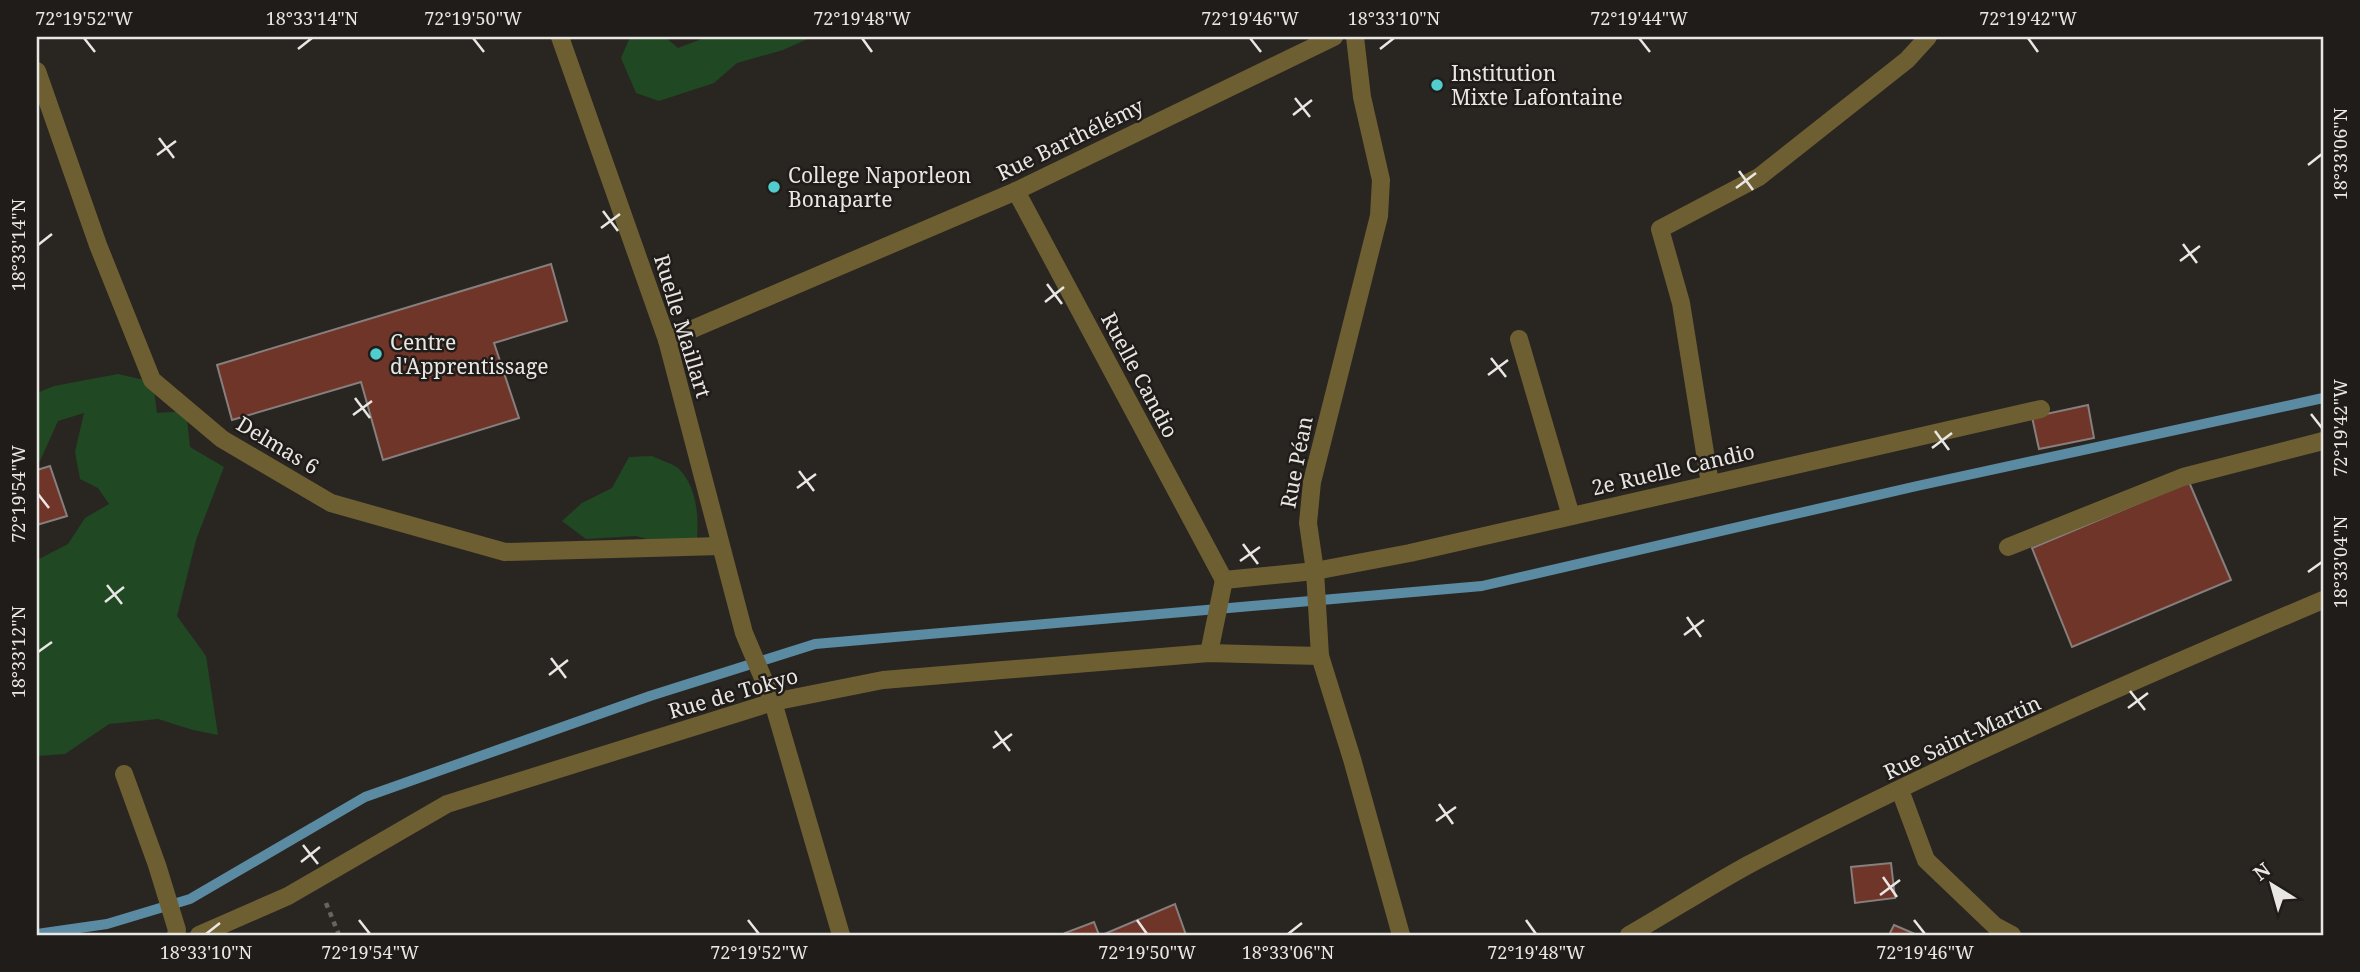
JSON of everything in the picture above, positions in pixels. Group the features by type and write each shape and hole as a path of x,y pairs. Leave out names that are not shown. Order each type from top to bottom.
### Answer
{"street":[{"name":"Ruelle Maillart","path":"560,37 667,340 744,633 773,702"},
{"name":"Rue Barthélémy","path":"667,340 1016,191 1334,37"},
{"name":"Rue Péan","path":"1355,37 1362,97 1381,180 1379,216 1312,482 1308,523 1315,571 1320,656 1401,935"},
{"path":"1710,484 1681,303 1660,229 1759,177 1907,60 1928,37"},
{"name":"Delmas 6","path":"37,71 97,246 152,380 222,439 331,503 505,552 720,546"},
{"name":"Ruelle Candio","path":"1016,191 1224,580"},
{"path":"1519,339 1571,516"},
{"name":"2e Ruelle Candio","path":"1224,580 1315,571 1410,553 2041,409"},
{"path":"2008,547 2183,477 2323,441"},
{"path":"1209,653 1224,580"},
{"name":"Rue Saint-Martin","path":"1629,935 1746,866 1900,789 2323,600"},
{"name":"Rue de Tokyo","path":"199,935 288,896 447,804 773,702 884,680 1209,653 1320,656"},
{"path":"773,702 841,935"},
{"path":"124,774 157,865 177,933"},
{"path":"1900,789 1926,860 1995,926 2012,935"}],"green space":[{"path":"630,37 665,37 678,48 707,37 812,37 783,50 737,63 714,83 659,101 636,93 621,58"},
{"path":"118,374 153,382 157,413 186,411 190,447 224,467 196,540 177,616 206,656 218,735 158,719 109,724 65,754 37,756 37,560 68,544 85,518 109,504 98,488 80,479 75,452 84,413 58,421 40,461 37,461 37,393 54,386"},
{"path":"652,456 678,468 689,483 697,510 697,538 665,544 636,536 586,539 562,521 582,503 612,488 629,457"}],"building":[{"name":"Centre d'Apprentissage","path":"551,264 567,321 494,343 519,418 383,460 361,382 232,420 217,365"},
{"path":"2088,405 2094,438 2039,449 2032,417"},
{"path":"50,466 67,516 37,525 37,470"},
{"path":"2189,482 2231,580 2072,647 2032,548"},
{"path":"1891,863 1895,898 1855,903 1851,867"},
{"path":"1175,904 1186,935 1102,935"},
{"path":"1094,922 1099,935 1065,933"},
{"path":"1894,925 1913,933 1889,935"}],"waterway":[{"path":"37,934 107,924 190,899 365,797 650,696 815,644 1482,586 1917,486 2323,398"}],"place":[{"name":"Institution Mixte Lafontaine","path":"1437,85"},
{"name":"College Naporleon Bonaparte","path":"774,187"},
{"name":"Centre d'Apprentissage","path":"376,354"}]}
